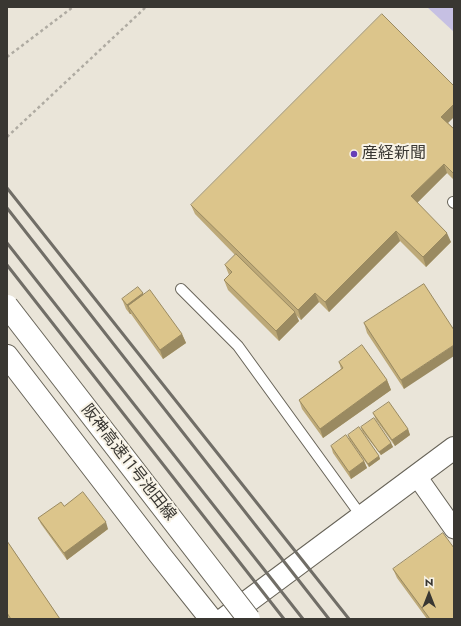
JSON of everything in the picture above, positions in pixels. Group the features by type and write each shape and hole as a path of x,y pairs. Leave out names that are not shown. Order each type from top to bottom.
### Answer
{"main road":[{"name":"阪神高速11号池田線","path":"7,306 249,619"},
{"name":"阪神高速11号池田線","path":"7,356 211,619"},
{"path":"224,619 454,448"}],"street":[{"path":"416,475 454,529"}],"lane":[{"path":"182,290 238,346 362,516"}],"path":[{"path":"7,57 73,7"},
{"path":"7,137 146,7"}],"shaded area":[{"path":"427,7 454,7 454,32"}],"building":[{"name":"産経新聞","path":"382,14 454,86 454,104 441,117 454,129 454,174 444,164 411,196 447,233 423,257 396,231 325,302 315,293 298,310 191,205"},
{"path":"236,254 295,312 276,331 224,280 232,272 225,265"},
{"path":"424,284 454,330 454,345 401,380 364,323"},
{"path":"138,287 143,293 127,305 122,299"},
{"path":"150,290 182,334 160,350 128,306"},
{"path":"362,345 387,380 320,429 299,400 343,368 339,362"},
{"path":"389,402 408,429 392,440 373,413"},
{"path":"374,418 391,443 379,452 361,427"},
{"path":"359,427 379,456 368,464 348,435"},
{"path":"346,435 364,461 349,472 331,446"},
{"path":"83,492 106,522 64,553 38,518 61,502 64,506"},
{"path":"443,533 454,548 454,619 430,619 393,569"},
{"path":"7,541 60,619 11,619 7,613"}],"railway":[{"path":"7,188 349,619"},
{"path":"7,208 329,619"},
{"path":"7,243 303,619"},
{"path":"7,265 284,619"}],"place":[{"name":"産経新聞","path":"354,154"}]}
